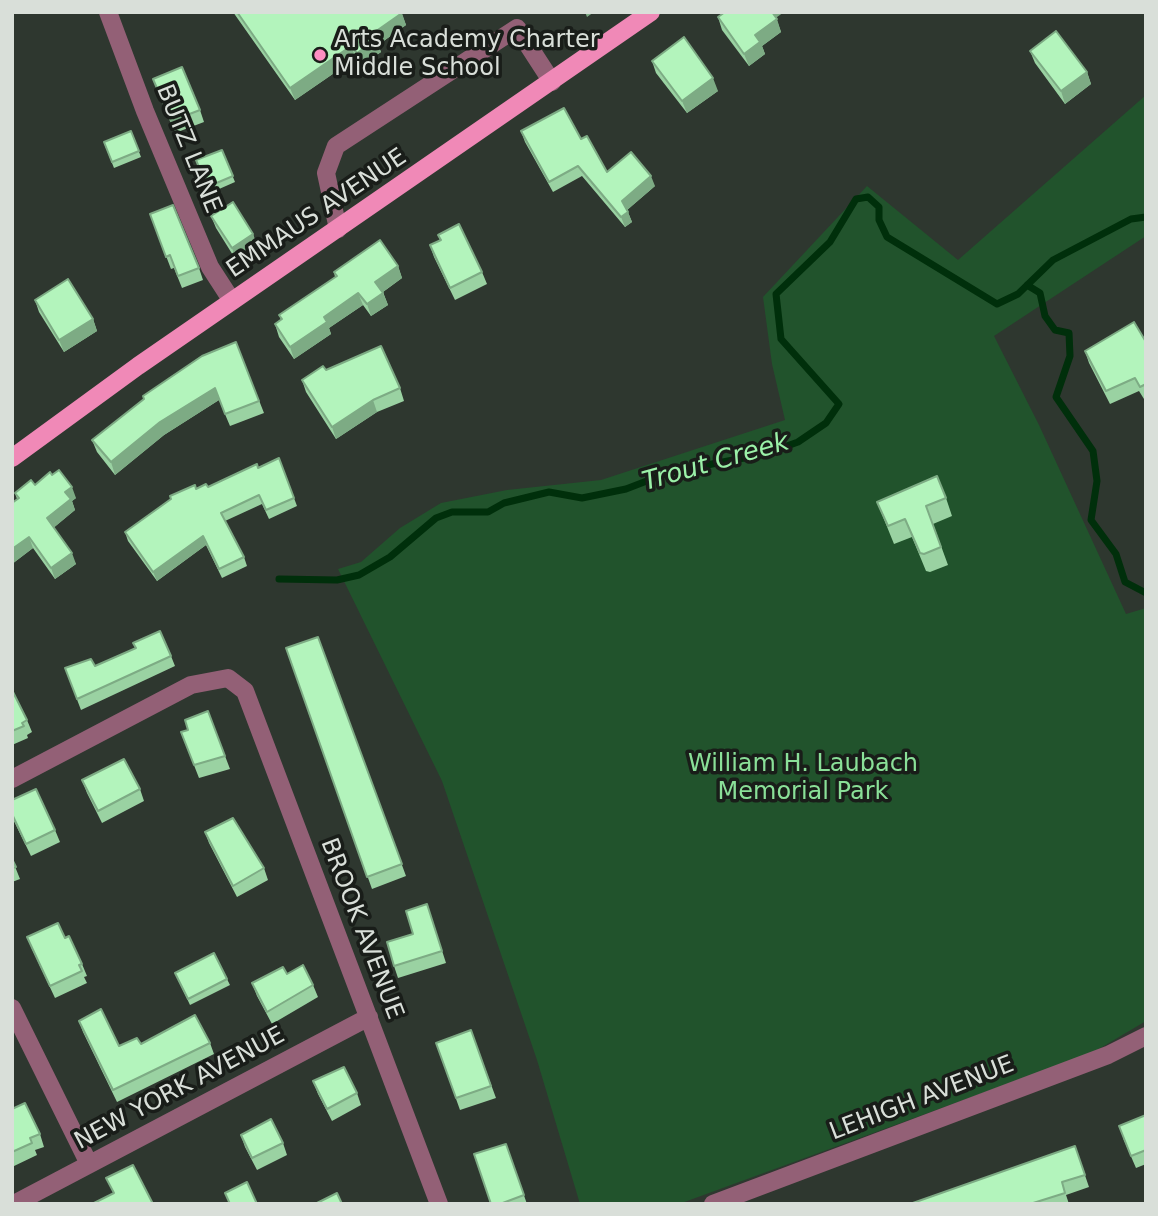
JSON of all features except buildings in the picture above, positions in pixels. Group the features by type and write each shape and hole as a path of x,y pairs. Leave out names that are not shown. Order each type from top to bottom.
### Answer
{"main road":[{"name":"EMMAUS AVENUE","path":"12,458 232,301 649,13"}],"street":[{"name":"BUTZ LANE","path":"108,12 145,111 211,267 232,301"},
{"path":"338,229 326,173 336,146 517,28 552,82"},
{"name":"BROOK AVENUE","path":"12,779 191,685 228,678 245,691 439,1204"},
{"path":"12,1008 89,1164"},
{"name":"NEW YORK AVENUE","path":"14,1204 369,1017"},
{"name":"LEHIGH AVENUE","path":"713,1204 1108,1055 1146,1036"}],"green space":[{"name":"William H. Laubach Memorial Park","path":"1146,95 1146,236 994,336 1039,425 1126,614 1146,608 1146,1021 1092,1053 679,1204 580,1204 537,1060 442,781 338,569 361,562 400,528 441,503 507,490 601,480 785,420 772,364 763,297 867,186 958,260"}],"waterway":[{"name":"Trout Creek","path":"279,579 337,580 359,575 390,557 436,518 452,512 488,512 504,503 549,492 582,498 626,489 670,472 765,454 798,442 826,423 839,404 781,339 776,294 830,242 856,199 868,197 879,207 879,220 887,237 997,304 1018,294 1053,260 1131,219 1146,217"},
{"path":"1027,285 1040,293 1045,316 1055,330 1069,333 1070,356 1056,397 1093,451 1097,481 1091,520 1116,554 1125,582 1146,593"}],"place":[{"name":"Arts Academy Charter Middle School","path":"320,55"}]}
